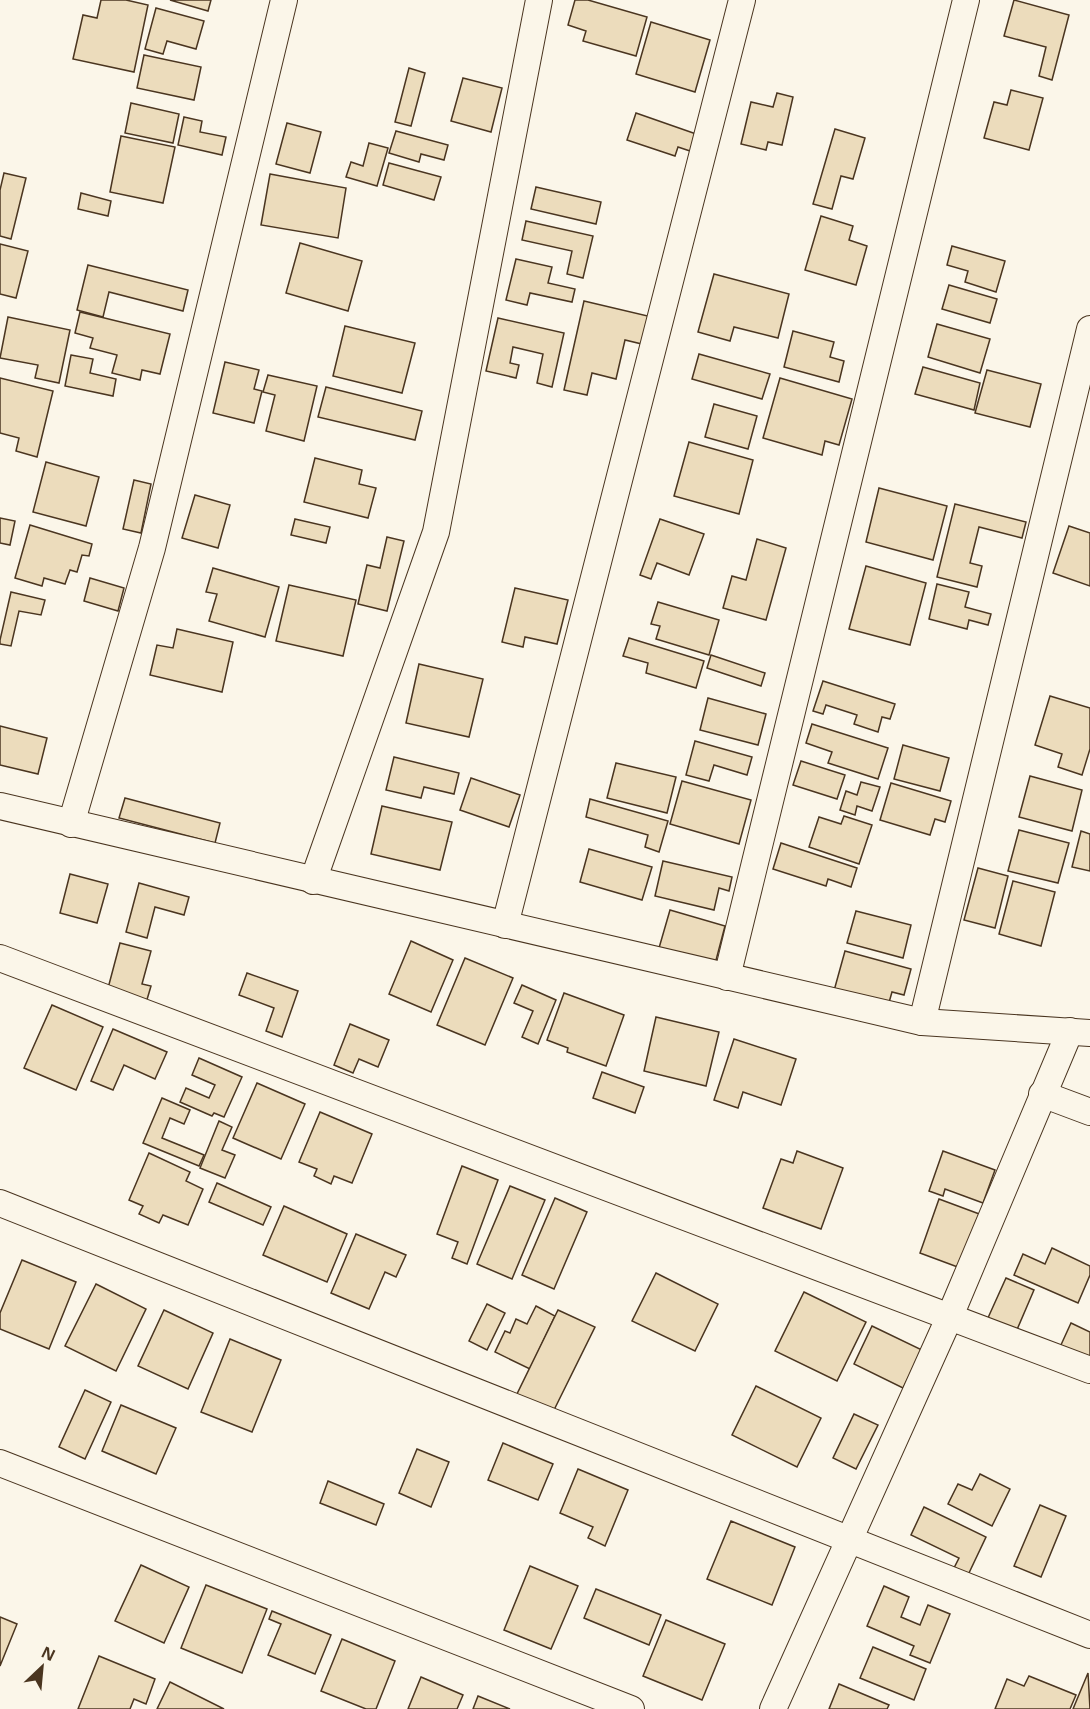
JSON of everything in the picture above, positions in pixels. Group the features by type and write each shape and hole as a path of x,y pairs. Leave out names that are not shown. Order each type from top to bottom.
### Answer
{"street":[{"path":"71,824 153,548 284,0"},
{"path":"314,881 436,532 539,0"},
{"path":"505,925 742,0"},
{"path":"727,977 966,0"},
{"path":"922,1022 1090,329"},
{"path":"0,806 922,1022 1080,1032 1042,1094 950,1316 851,1541 773,1709"},
{"path":"0,958 1090,1370"},
{"path":"1042,1094 1090,1112"},
{"path":"0,1203 1090,1635"},
{"path":"0,1463 631,1709"}],"building":[{"path":"101,0 126,0 148,5 134,72 73,59 83,15 97,18"},
{"path":"170,0 211,0 208,11"},
{"path":"575,0 588,0 647,17 636,56 583,41 586,31 568,25"},
{"path":"1014,0 1069,15 1052,80 1039,76 1046,47 1004,36"},
{"path":"156,8 204,21 196,49 167,41 163,54 145,49"},
{"path":"651,22 710,40 695,92 636,74"},
{"path":"144,55 201,67 194,100 137,88"},
{"path":"409,68 425,73 411,126 395,122"},
{"path":"463,78 502,88 491,132 451,121"},
{"path":"1011,90 1043,98 1029,150 984,138 994,102 1007,105"},
{"path":"777,93 793,97 782,145 768,142 766,150 741,144 751,102 773,107"},
{"path":"131,103 179,114 173,143 125,133"},
{"path":"636,113 699,135 693,152 678,147 675,156 627,140"},
{"path":"184,117 202,121 200,132 226,137 222,155 178,145"},
{"path":"287,123 321,132 310,173 276,164"},
{"path":"835,129 865,138 853,179 841,176 832,209 813,204"},
{"path":"396,131 448,145 444,160 421,154 419,162 389,153"},
{"path":"121,136 175,147 163,203 110,192"},
{"path":"369,143 388,148 377,186 346,177 351,162 363,166"},
{"path":"389,163 441,177 434,200 383,185"},
{"path":"4,173 26,178 11,239 0,236 0,190"},
{"path":"270,174 346,188 338,238 261,225"},
{"path":"536,187 601,202 596,224 531,209"},
{"path":"81,193 111,201 108,216 78,209"},
{"path":"821,216 853,226 849,240 867,246 856,285 805,270"},
{"path":"526,221 593,236 583,278 567,274 572,251 522,240"},
{"path":"300,243 362,261 348,311 286,293"},
{"path":"0,244 28,251 16,298 0,294"},
{"path":"952,246 1005,261 996,292 965,282 968,271 947,265"},
{"path":"516,259 552,267 548,283 575,289 572,302 530,293 527,305 506,300"},
{"path":"88,265 188,290 183,311 109,292 103,317 77,310"},
{"path":"714,274 789,294 778,338 734,327 730,341 698,332"},
{"path":"949,285 997,299 990,323 942,309"},
{"path":"584,301 652,317 646,345 625,340 616,379 592,373 587,395 564,390"},
{"path":"80,312 170,334 160,374 142,370 140,380 112,373 117,355 90,348 93,338 75,333"},
{"path":"8,317 70,330 59,383 35,378 38,365 0,358"},
{"path":"498,318 564,333 552,387 537,383 543,354 513,347 510,363 519,365 516,378 486,371"},
{"path":"937,324 990,339 980,373 928,357"},
{"path":"345,326 415,343 402,393 333,376"},
{"path":"793,331 834,342 830,357 844,361 839,382 784,367"},
{"path":"699,354 770,374 762,399 692,379"},
{"path":"71,355 93,359 90,373 116,379 113,396 65,386"},
{"path":"225,362 259,370 254,389 262,391 254,423 213,413"},
{"path":"923,367 980,383 974,410 915,394"},
{"path":"987,370 1041,384 1030,427 975,413"},
{"path":"268,375 317,386 304,441 266,431 275,395 263,392"},
{"path":"0,378 53,391 37,457 16,451 19,438 0,433"},
{"path":"780,378 852,399 839,445 825,441 822,455 763,438"},
{"path":"326,387 422,411 415,440 318,417"},
{"path":"714,404 757,416 748,449 705,437"},
{"path":"689,442 753,460 739,514 674,496"},
{"path":"315,458 362,470 359,484 376,488 368,518 304,502"},
{"path":"46,462 99,477 86,526 33,512"},
{"path":"134,480 151,484 141,533 123,529"},
{"path":"879,488 947,506 933,560 866,542"},
{"path":"195,495 230,505 218,548 182,538"},
{"path":"955,504 1026,522 1022,538 979,527 970,563 982,566 977,587 937,577"},
{"path":"0,518 15,521 10,545 0,543"},
{"path":"295,519 330,527 326,543 291,535"},
{"path":"660,519 704,534 689,575 657,563 651,579 640,575"},
{"path":"30,525 92,544 89,556 82,555 77,572 70,570 65,584 44,578 42,586 15,578"},
{"path":"1069,526 1090,533 1090,586 1053,573"},
{"path":"387,537 404,541 387,611 358,604 367,565 380,568"},
{"path":"757,539 786,548 766,620 723,608 732,576 746,580"},
{"path":"866,566 926,583 910,645 849,629"},
{"path":"213,568 279,587 265,637 209,621 217,594 206,592"},
{"path":"90,578 124,588 118,611 84,601"},
{"path":"937,584 969,592 965,607 991,614 988,625 969,620 967,629 929,619"},
{"path":"289,585 356,600 343,656 276,641"},
{"path":"515,588 568,600 557,644 525,637 523,647 502,642"},
{"path":"11,592 45,600 41,615 19,611 11,646 0,644 0,640"},
{"path":"658,602 719,620 709,655 656,639 660,626 651,624"},
{"path":"177,629 233,642 222,692 150,675 157,645 173,648"},
{"path":"629,638 704,661 696,688 646,673 648,663 623,656"},
{"path":"711,655 765,673 761,686 707,668"},
{"path":"419,664 483,679 469,737 406,723"},
{"path":"823,681 895,704 890,719 882,717 878,732 854,724 857,715 826,705 823,714 813,711"},
{"path":"1050,696 1090,708 1090,749 1082,775 1058,767 1062,754 1035,745"},
{"path":"708,698 766,714 758,745 700,730"},
{"path":"812,724 888,748 878,779 828,763 832,752 806,743"},
{"path":"0,726 47,738 38,774 0,765"},
{"path":"695,741 752,757 747,775 714,765 709,781 686,775"},
{"path":"903,745 949,758 940,791 894,779"},
{"path":"394,757 459,773 454,794 424,787 421,798 386,790"},
{"path":"801,761 845,775 837,799 793,785"},
{"path":"616,763 676,777 667,813 607,798"},
{"path":"1030,776 1082,790 1072,831 1019,817"},
{"path":"471,778 520,795 509,827 460,810"},
{"path":"682,781 751,800 739,844 670,824"},
{"path":"861,782 880,787 872,811 857,806 855,815 840,810 846,791 857,795"},
{"path":"891,783 951,801 945,822 935,819 930,835 880,820"},
{"path":"125,798 220,823 215,843 119,818"},
{"path":"590,799 668,821 659,852 645,847 648,835 586,817"},
{"path":"382,806 452,822 440,870 371,854"},
{"path":"844,816 872,825 859,864 809,847 819,817 841,824"},
{"path":"1019,830 1069,843 1058,883 1008,871"},
{"path":"1081,831 1090,834 1090,871 1072,867"},
{"path":"781,843 857,868 851,887 828,879 826,886 773,869"},
{"path":"589,849 652,867 642,900 580,882"},
{"path":"663,861 732,877 729,891 719,888 714,910 655,896"},
{"path":"978,868 1008,876 995,928 964,920"},
{"path":"70,874 108,884 97,923 60,913"},
{"path":"1013,881 1055,892 1041,946 999,934"},
{"path":"139,883 189,897 184,915 155,907 147,938 126,932"},
{"path":"670,910 725,926 715,964 659,948"},
{"path":"856,911 911,925 903,958 847,943"},
{"path":"411,941 453,960 431,1012 389,994"},
{"path":"120,943 151,951 142,984 151,986 146,1003 107,992"},
{"path":"845,951 911,969 904,995 892,992 886,1013 832,998"},
{"path":"465,958 513,978 485,1045 437,1025"},
{"path":"247,973 298,991 282,1037 266,1031 274,1008 239,995"},
{"path":"522,985 556,1000 538,1044 522,1037 533,1011 514,1003"},
{"path":"564,993 624,1015 606,1066 567,1052 568,1048 547,1040"},
{"path":"52,1005 103,1027 76,1090 24,1068"},
{"path":"656,1017 719,1032 706,1086 644,1071"},
{"path":"350,1024 389,1040 378,1067 359,1059 353,1073 334,1065"},
{"path":"113,1029 167,1052 155,1079 124,1065 113,1090 91,1081"},
{"path":"734,1039 796,1059 781,1105 743,1092 738,1108 714,1100"},
{"path":"199,1058 242,1077 224,1117 214,1113 212,1116 180,1102 186,1088 209,1098 215,1085 192,1075"},
{"path":"602,1072 644,1087 635,1113 593,1098"},
{"path":"257,1083 305,1104 281,1159 233,1138"},
{"path":"162,1098 190,1110 184,1124 170,1118 162,1138 204,1155 199,1166 143,1143"},
{"path":"320,1112 372,1134 352,1183 334,1176 331,1184 314,1176 317,1169 299,1162"},
{"path":"219,1121 232,1127 222,1150 235,1155 225,1178 200,1168"},
{"path":"797,1151 843,1168 821,1229 763,1208 781,1159 793,1163"},
{"path":"943,1151 995,1170 983,1203 945,1189 943,1196 929,1191"},
{"path":"149,1153 190,1172 186,1181 203,1189 188,1225 163,1215 159,1223 139,1214 143,1206 129,1200"},
{"path":"462,1166 498,1180 467,1264 452,1258 458,1242 437,1234"},
{"path":"217,1183 271,1207 263,1225 209,1202"},
{"path":"510,1186 545,1200 512,1279 477,1264"},
{"path":"555,1198 587,1212 554,1289 522,1275"},
{"path":"939,1199 982,1215 963,1269 920,1253"},
{"path":"284,1206 347,1234 327,1282 263,1255"},
{"path":"356,1234 406,1255 396,1277 385,1272 369,1309 331,1293"},
{"path":"1052,1248 1090,1266 1090,1275 1078,1303 1014,1275 1023,1254 1045,1264"},
{"path":"22,1260 76,1282 49,1349 0,1329 0,1313"},
{"path":"656,1273 718,1304 695,1351 632,1321"},
{"path":"1006,1278 1034,1290 1016,1332 987,1320"},
{"path":"96,1284 146,1309 116,1371 65,1346"},
{"path":"804,1292 866,1322 837,1381 775,1351"},
{"path":"487,1304 505,1313 487,1350 469,1341"},
{"path":"536,1306 555,1316 530,1369 495,1352 505,1331 510,1333 516,1319 527,1324"},
{"path":"164,1310 213,1333 188,1389 138,1366"},
{"path":"558,1310 595,1327 552,1414 516,1396"},
{"path":"1071,1323 1090,1332 1090,1360 1060,1347"},
{"path":"872,1326 922,1350 903,1388 854,1364"},
{"path":"230,1339 281,1360 252,1432 201,1412"},
{"path":"756,1386 821,1418 797,1467 732,1435"},
{"path":"85,1390 111,1402 85,1459 59,1447"},
{"path":"121,1405 176,1428 156,1474 102,1451"},
{"path":"854,1414 878,1425 856,1469 833,1458"},
{"path":"503,1443 553,1464 538,1500 488,1480"},
{"path":"417,1449 449,1462 431,1507 399,1493"},
{"path":"578,1469 628,1490 605,1546 588,1538 593,1527 560,1513"},
{"path":"980,1474 1010,1489 992,1526 948,1504 958,1484 972,1490"},
{"path":"328,1481 384,1504 376,1525 320,1503"},
{"path":"1040,1505 1066,1516 1041,1577 1014,1566"},
{"path":"924,1507 986,1537 968,1575 954,1568 959,1558 911,1535"},
{"path":"731,1521 795,1547 772,1605 707,1579"},
{"path":"141,1565 189,1587 164,1643 115,1621"},
{"path":"530,1566 578,1586 551,1649 504,1630"},
{"path":"206,1585 267,1609 242,1673 181,1648"},
{"path":"884,1586 909,1597 901,1617 920,1625 928,1605 950,1614 930,1663 910,1655 914,1646 867,1626"},
{"path":"596,1589 661,1615 649,1645 584,1618"},
{"path":"272,1611 331,1635 315,1674 268,1655 281,1624 269,1619"},
{"path":"0,1617 17,1624 0,1666"},
{"path":"666,1620 725,1644 702,1700 643,1676"},
{"path":"342,1639 395,1661 376,1709 366,1709 321,1691"},
{"path":"873,1647 926,1669 914,1700 860,1678"},
{"path":"99,1656 155,1679 146,1704 134,1699 130,1709 78,1709"},
{"path":"1088,1673 1090,1709 1073,1709"},
{"path":"1029,1676 1076,1695 1070,1709 995,1709 1007,1679 1024,1686"},
{"path":"421,1677 463,1695 457,1709 408,1709"},
{"path":"170,1682 224,1709 157,1709"},
{"path":"839,1684 889,1705 887,1709 829,1709"},
{"path":"478,1696 510,1709 473,1709"}]}
